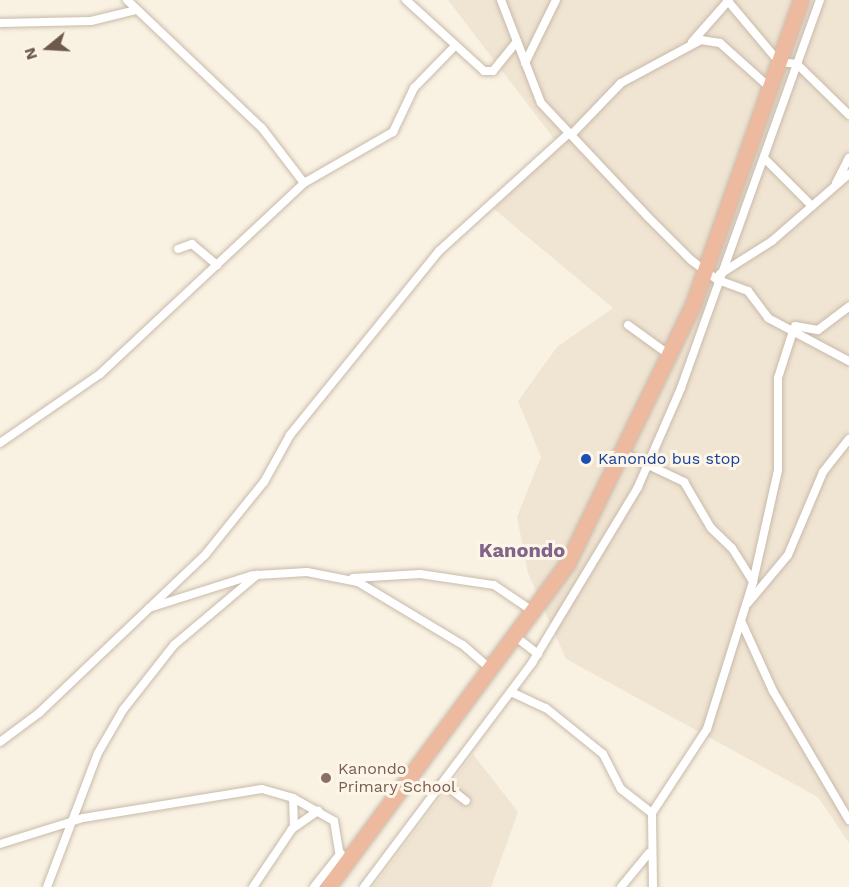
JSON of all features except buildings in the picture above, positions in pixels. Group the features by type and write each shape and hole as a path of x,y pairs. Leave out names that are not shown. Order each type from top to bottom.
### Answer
{"highway":[{"path":"328,887 492,671 567,564 623,453 668,354 715,274 769,87 801,0"}],"street":[{"path":"0,23 91,21 142,0"},
{"path":"406,0 455,46 490,73 517,41"},
{"path":"501,0 541,103 681,252 715,274 744,288 761,312 791,326 849,361"},
{"path":"525,63 556,0"},
{"path":"0,742 205,555 264,482 279,449 439,251 570,134 621,83 692,42 728,0 778,62 797,64 849,115"},
{"path":"364,887 538,654 648,466 715,274 764,158 820,0"},
{"path":"132,5 255,121 304,183"},
{"path":"692,42 720,43 769,87"},
{"path":"0,443 81,389 218,265 304,183 393,132 414,88 455,46"},
{"path":"764,158 812,206"},
{"path":"836,183 849,158"},
{"path":"715,274 772,241 849,174"},
{"path":"178,249 192,244 218,265"},
{"path":"791,326 818,330 849,307"},
{"path":"628,325 668,354"},
{"path":"653,887 649,852 652,813 700,743 742,623 753,582 778,470 778,378 791,326"},
{"path":"747,604 788,555 819,479 849,439"},
{"path":"623,453 692,491 711,528 732,548 753,582"},
{"path":"149,608 257,575 281,571 349,578 420,574 495,585 534,612"},
{"path":"47,887 57,870 69,824 98,753 147,677 213,607 257,575"},
{"path":"349,578 441,631 492,671"},
{"path":"742,623 773,692 848,815"},
{"path":"516,637 538,654"},
{"path":"511,692 546,708 603,754 621,789 652,813"},
{"path":"443,783 466,801"},
{"path":"0,844 69,824 244,789 293,798 334,821 342,868"},
{"path":"292,829 293,798"},
{"path":"253,887 292,829 318,811"},
{"path":"621,887 649,852"},
{"path":"314,887 340,853"}],"shaded area":[{"path":"448,0 849,0 849,843 818,797 566,659 528,573 517,517 541,457 518,401 557,347 613,308 494,209 558,144"},
{"path":"473,754 518,812 491,887 373,887"}],"place":[{"name":"Kanondo bus stop","path":"586,459"},
{"name":"Kanondo Primary School","path":"326,778"}],"district":[{"name":"Kanondo","path":"522,550"}]}
